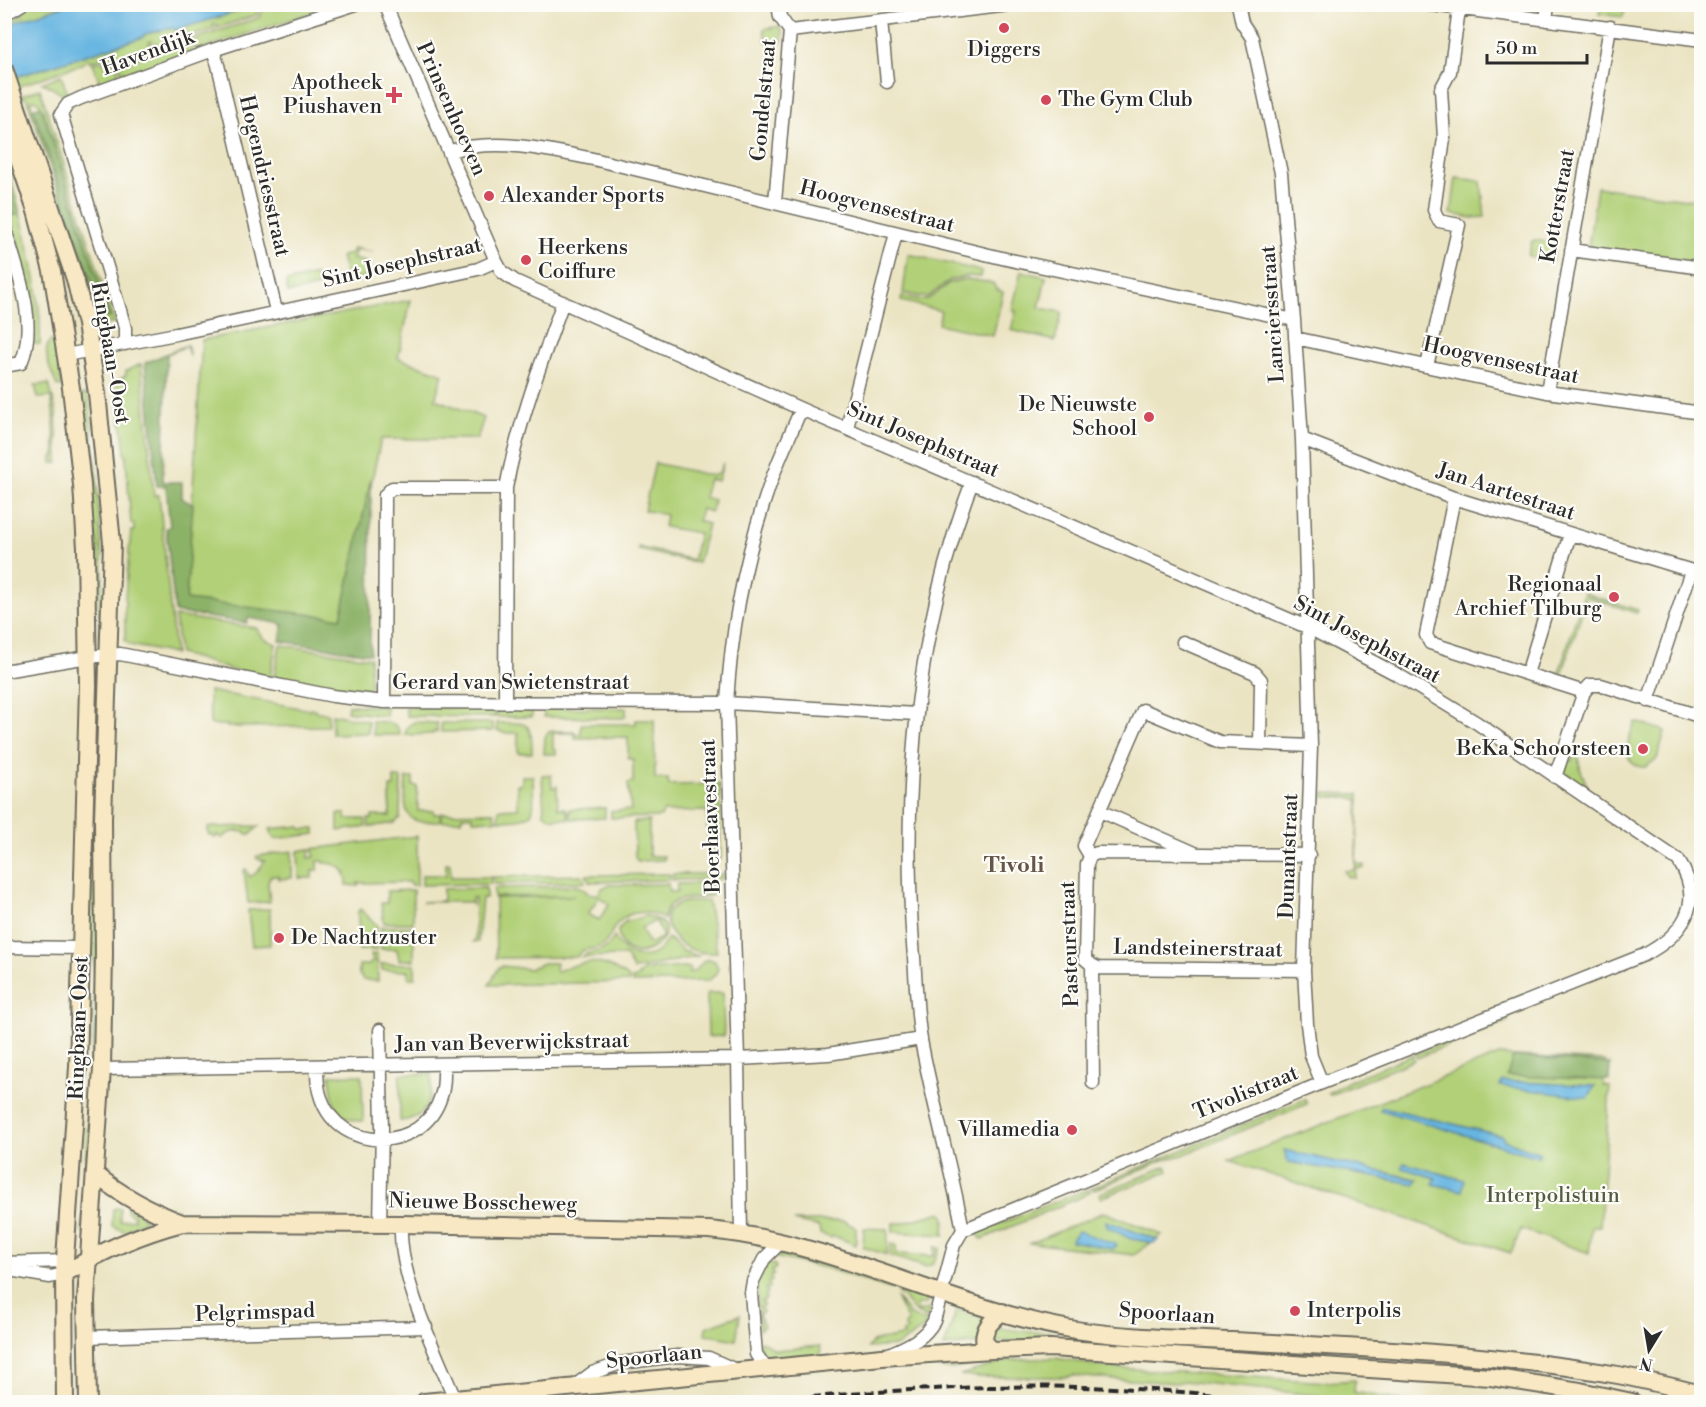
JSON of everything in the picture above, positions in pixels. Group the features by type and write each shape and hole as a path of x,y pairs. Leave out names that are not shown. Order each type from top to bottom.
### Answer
{"street":[{"name":"Havendijk","path":"61,114 68,104 81,98 213,50 357,4"},
{"name":"Prinsenhoeven","path":"385,4 496,261"},
{"name":"Gondelstraat","path":"775,202 790,31 780,17 778,4"},
{"path":"790,31 1018,4"},
{"name":"Lanciersstraat","path":"1238,4 1242,23 1252,38 1281,173 1302,439 1309,628"},
{"path":"1425,4 1701,40"},
{"path":"1546,20 1548,4"},
{"path":"1427,366 1459,225 1439,221 1434,210 1443,138 1441,89 1450,72 1459,10"},
{"path":"881,21 887,82"},
{"name":"Kotterstraat","path":"1547,392 1610,27"},
{"name":"Hogendriesstraat","path":"213,50 276,311"},
{"name":"Ringbaan-Oost","path":"4,69 11,118 49,261 66,355 82,485 86,548 88,657 78,1067 64,1267 68,1398"},
{"name":"Ringbaan-Oost","path":"61,114 125,328 126,344"},
{"name":"Ringbaan-Oost","path":"11,118 75,279 86,324 97,393 112,543 104,819 102,1069 88,1259 86,1337 88,1402"},
{"name":"Hoogvensestraat","path":"450,151 472,145 543,148 1006,259 1294,320"},
{"path":"4,225 28,313 27,349 21,363 4,366"},
{"path":"848,428 896,233"},
{"path":"1570,250 1701,268"},
{"name":"Sint Josephstraat","path":"66,355 478,268 496,261 502,272 514,281 801,409 1309,628 1398,675 1477,723 1678,860 1690,873 1699,895"},
{"path":"505,702 506,488 525,412 562,302"},
{"name":"Hoogvensestraat","path":"1295,338 1547,392 1701,413"},
{"name":"Boerhaavestraat","path":"741,1233 727,703 732,640 752,544 768,489 801,409"},
{"name":"Jan Aartestraat","path":"1302,439 1454,498 1696,573"},
{"path":"882,1357 909,1344 930,1328 934,1321 954,1245 963,1230 921,1039 910,900 910,825 916,714 933,618 961,509 972,482"},
{"path":"384,702 385,495 387,491 392,488 506,488"},
{"path":"1454,498 1426,635 1430,643 1584,692"},
{"path":"1527,674 1570,534"},
{"path":"1648,701 1696,573"},
{"name":"Dunantstraat","path":"1309,628 1311,746 1304,970 1311,1056 1322,1083"},
{"path":"1182,642 1255,673 1261,680 1260,744 1311,746"},
{"path":"4,671 110,654"},
{"name":"Gerard van Swietenstraat","path":"110,654 120,654 333,696 384,702 727,703 916,714"},
{"path":"1556,777 1584,692 1590,686 1601,685 1701,717"},
{"name":"Pasteurstraat","path":"1093,1083 1092,965 1085,959 1087,864 1090,856 1084,846 1143,710 1220,742 1260,744"},
{"path":"1100,811 1200,855"},
{"path":"1090,856 1097,853 1309,855"},
{"name":"Tivolistraat","path":"963,1230 1322,1083 1644,955 1662,946 1687,925 1694,914 1699,895"},
{"path":"4,947 81,948"},
{"name":"Landsteinerstraat","path":"1092,965 1098,968 1304,970"},
{"path":"380,1030 382,1141 380,1224"},
{"name":"Jan van Beverwijckstraat","path":"102,1069 738,1059 828,1054 921,1039"},
{"path":"317,1066 321,1099 332,1118 340,1126 360,1137 382,1141 404,1136 431,1116 441,1096 444,1064"},
{"name":"Nieuwe Bosscheweg","path":"95,1174 134,1202 154,1213 182,1223"},
{"name":"Nieuwe Bosscheweg","path":"64,1267 88,1259 148,1232 182,1223 401,1224 709,1230 741,1233 781,1242"},
{"path":"401,1224 401,1250 426,1327 455,1399"},
{"path":"767,1370 756,1354 751,1293 764,1259 781,1242"},
{"name":"Spoorlaan","path":"781,1242 941,1294 1067,1328 1103,1333 1439,1353 1508,1360 1611,1373 1701,1394"},
{"path":"4,1263 64,1267"},
{"path":"4,1269 50,1276 64,1267"},
{"path":"992,1350 985,1343 984,1334 1002,1312"},
{"name":"Pelgrimspad","path":"86,1337 426,1327"},
{"path":"1258,1362 1259,1342"},
{"name":"Spoorlaan","path":"424,1402 882,1357 1051,1348 1491,1377 1632,1402"}],"green space":[{"path":"30,5 66,5 5,26 4,22 23,15 21,9"},
{"path":"252,5 263,5 256,15 217,28 216,24 213,25 214,29 158,48 156,43 152,44 151,41 149,42 151,50 119,61 101,58 90,62 89,59 82,64 5,91 5,83 19,76 143,37 145,34 172,28 175,30"},
{"path":"267,5 334,5 196,51 192,40 258,18"},
{"path":"1600,5 1625,5 1623,17 1599,14"},
{"path":"780,26 783,33 782,43 766,42 764,29"},
{"path":"189,41 193,52 123,76 119,64"},
{"path":"101,61 116,64 120,77 100,84 93,63"},
{"path":"61,75 68,95 42,83"},
{"path":"40,89 115,323 103,325 27,99 25,97 5,104 4,101","holes":["34,100 43,110 110,317 87,268 30,101"]},
{"path":"41,106 110,318 106,318 87,268 33,109"},
{"path":"4,154 20,213 13,216 5,193"},
{"path":"1456,178 1481,181 1485,217 1472,218 1451,214"},
{"path":"1597,187 1701,201 1701,263 1588,248"},
{"path":"4,193 12,216 20,213 28,245 37,294 40,344 34,344 34,307 30,282"},
{"path":"1532,241 1551,243 1551,247 1555,248 1554,261 1528,256"},
{"path":"353,248 373,252 356,249 353,259 369,263 366,275 368,276 347,281 341,256 351,254"},
{"path":"908,254 981,271 980,277 969,276 950,280 929,296 903,293"},
{"path":"1021,271 1046,277 1039,308 1062,312 1055,341 1011,330 1016,311 1012,310"},
{"path":"316,275 319,287 288,293 286,282"},
{"path":"966,279 993,283 996,289 1003,292 993,336 938,324 941,311 901,301 902,296 923,300 930,298 949,283"},
{"path":"411,300 398,358 443,374 435,399 484,418 477,439 381,439 341,618 186,601 202,340"},
{"path":"50,341 55,341 62,387 57,386 48,363 47,351"},
{"path":"187,345 190,357 186,346 167,354 163,482 182,482 182,499 193,504 186,600 341,618 371,478 370,654 280,641 283,624 248,618 247,623 175,612 166,528 170,527 166,486 157,486 145,363"},
{"path":"141,364 154,495 159,495 175,654 130,645 125,641 125,597 131,531 134,531 134,524 131,524 126,459 116,382 126,375 126,371"},
{"path":"49,384 56,411 58,463 52,463 52,457 55,456 51,397 38,398 35,385"},
{"path":"88,394 96,465 103,576 100,643 97,545 91,523 77,395"},
{"path":"655,463 713,476 719,473 723,463 718,481 709,479 704,497 714,500 711,512 701,509 698,521 708,524 698,563 638,550 638,547 693,560 699,533 664,527 666,515 644,510"},
{"path":"1584,593 1638,610 1637,613 1587,597 1562,674 1559,673"},
{"path":"175,616 256,628 264,639 276,644 270,677 228,669 179,654"},
{"path":"280,645 370,658 370,687 365,691 354,691 274,677"},
{"path":"92,691 96,691 94,820 99,851 96,1020 86,1233 82,1233 94,966 89,924 89,849 94,849 94,846 89,846"},
{"path":"209,691 310,710 315,709 315,711 328,714 328,726 227,727 227,725 212,725 210,723"},
{"path":"348,705 386,707 386,716 347,711"},
{"path":"405,707 497,708 493,717 407,716"},
{"path":"500,708 532,708 532,717 495,717"},
{"path":"544,708 626,708 626,716 623,718 544,717"},
{"path":"332,714 368,721 368,733 332,734"},
{"path":"636,720 654,720 655,779 668,779 669,785 720,784 721,859 708,860 707,811 663,812 661,817 611,818 611,811 631,810 628,783 633,782 633,759 628,759 628,737 575,738 575,734 581,734 581,724 636,724"},
{"path":"372,721 393,724 400,735 373,735"},
{"path":"414,722 437,723 437,732 405,735 407,727"},
{"path":"1636,722 1665,731 1657,759 1645,767 1637,766 1629,756 1628,742"},
{"path":"441,723 493,723 493,731 441,732"},
{"path":"497,723 516,723 526,726 531,734 532,753 518,753 518,733 497,731"},
{"path":"553,731 574,731 574,733 553,733 553,749 556,750 556,754 544,754 545,737"},
{"path":"1574,753 1577,754 1588,788 1564,772 1568,760 1572,761"},
{"path":"542,775 551,775 552,788 557,786 558,808 566,808 568,819 551,818 544,813"},
{"path":"522,776 533,776 532,812 522,818 498,820 499,809 518,808 517,785 522,784"},
{"path":"394,778 401,778 400,818 394,823 369,827 368,819 372,819 372,816 390,816 390,787 394,787"},
{"path":"406,778 413,778 413,786 417,786 418,811 434,811 434,814 440,814 440,821 421,821 411,817 405,802"},
{"path":"1324,793 1359,794 1359,800 1348,797 1323,797"},
{"path":"605,808 605,818 570,819 570,809"},
{"path":"494,812 495,820 473,820 473,816 462,816 461,820 442,821 442,813"},
{"path":"338,814 346,814 346,819 365,819 366,827 338,831"},
{"path":"1358,818 1356,864 1364,865 1364,868 1356,869 1355,878 1349,877 1344,871 1355,870"},
{"path":"649,821 649,856 664,856 664,860 638,861 635,858 634,822"},
{"path":"259,826 250,835 236,831 222,838 217,835 215,838 208,834 208,827"},
{"path":"300,826 301,829 315,829 315,834 274,839 270,829"},
{"path":"417,836 417,885 410,885 409,882 347,885 346,875 341,868 323,861 318,861 318,870 312,870 312,878 299,878 298,851 310,849 309,858 315,857 312,849"},
{"path":"292,851 292,878 279,879 279,876 270,876 268,883 270,902 248,903 244,870 246,869 250,877 265,861 256,858 257,856"},
{"path":"446,863 450,863 451,877 491,877 491,884 422,885 422,875 446,875"},
{"path":"670,874 670,880 590,882 586,875"},
{"path":"673,874 722,874 722,879 673,880"},
{"path":"582,875 585,882 494,884 494,877"},
{"path":"709,883 714,886 713,894 684,899 671,904 664,919 652,914 633,913 615,926 604,944 582,951 577,957 496,958 495,898 574,896 494,897 494,888 574,886 581,887 589,894 599,894 602,888 609,885 668,884 669,892 677,892 677,884","holes":["599,897 609,904 599,920 588,914"]},
{"path":"486,888 486,898 482,898 478,942 473,942 475,939 475,898 472,898 472,905 470,902 422,902 441,901 443,889"},
{"path":"413,890 413,923 384,923 381,903 387,903 387,891"},
{"path":"708,901 717,952 703,953 680,943 672,935 667,926 667,917 671,909 680,903"},
{"path":"270,909 270,945 252,946 248,910"},
{"path":"360,909 377,925 377,950 359,950 358,912"},
{"path":"646,916 661,922 665,930 663,937 656,921 641,928 649,944 663,937 654,947 643,952 632,952 623,945 618,930 625,922"},
{"path":"381,927 414,927 414,960 399,960 397,949 381,949"},
{"path":"614,937 627,951 641,957 656,952 668,938 683,951 698,956 633,970 626,956 581,957 605,948"},
{"path":"377,954 378,981 363,980 359,974 359,965 369,965 373,961 371,955"},
{"path":"708,959 715,961 718,969 708,981 632,983 632,979 644,970 685,967 690,968 689,973"},
{"path":"587,962 603,964 629,978 629,982 489,985 499,967 529,969 543,963 556,963 555,969 558,971"},
{"path":"381,964 415,964 415,978 409,978 409,971 382,970"},
{"path":"707,993 723,993 724,1036 708,1037"},
{"path":"1508,1015 1510,1017 1508,1021 1417,1058 1415,1054"},
{"path":"1412,1055 1414,1060 1330,1095 1328,1093 1351,1080"},
{"name":"Interpolistuin","path":"1499,1055 1605,1061 1604,1086 1610,1087 1600,1226 1592,1226 1589,1253 1521,1229 1511,1253 1229,1161","holes":["1383,1107 1503,1136 1503,1140 1540,1154 1380,1109","1285,1151 1417,1179 1415,1184 1288,1162","1403,1164 1463,1180 1462,1190 1433,1184 1436,1178"]},
{"path":"1513,1056 1610,1064 1609,1080 1507,1076"},
{"path":"400,1074 432,1074 431,1091 423,1111 418,1116 400,1121"},
{"path":"330,1075 362,1075 363,1121 353,1120 340,1113 333,1100"},
{"path":"1305,1099 1307,1104 1093,1190 1091,1188"},
{"path":"1166,1166 1168,1171 1101,1198 1099,1194"},
{"path":"1088,1189 1090,1192 1079,1198 982,1239 976,1233"},
{"path":"127,1204 146,1219 126,1232 112,1226 113,1209 120,1208 120,1221 134,1219 134,1216 127,1211"},
{"path":"942,1212 945,1219 944,1235 893,1232 893,1223 902,1223"},
{"path":"1104,1212 1162,1235 1134,1255 1031,1243"},
{"path":"793,1221 844,1221 856,1228 856,1245 834,1236 832,1238 820,1234 819,1227"},
{"path":"864,1228 888,1229 887,1255 863,1247"},
{"path":"891,1244 896,1245 896,1254 934,1256 935,1247 940,1248 933,1264 925,1267 890,1256"},
{"path":"782,1253 795,1253 892,1285 891,1289 826,1268 774,1257"},
{"path":"767,1263 775,1265 776,1268 772,1271 774,1275 770,1277 772,1281 768,1283 770,1287 766,1289 768,1293 765,1295 766,1299 762,1301 763,1312 759,1314 764,1326 759,1330 756,1279"},
{"path":"899,1288 915,1293 928,1303 916,1306 918,1312 929,1309 928,1318 912,1309 897,1292"},
{"path":"896,1297 910,1315 927,1322 923,1329 897,1346 868,1348 873,1341 904,1336 903,1332 907,1330 904,1325 908,1322"},
{"path":"957,1309 985,1318 979,1343 944,1347"},
{"path":"740,1315 736,1340 705,1334 706,1327"},
{"path":"997,1328 1050,1332 1053,1341 995,1342 992,1341 991,1331"},
{"path":"762,1341 775,1350 820,1346 821,1353 815,1359 773,1360 762,1351 759,1342"},
{"path":"1006,1356 963,1368 938,1367 940,1360"},
{"path":"1056,1358 1105,1367 1326,1382 1355,1380 1354,1392 1410,1402 1344,1402 1314,1395 1184,1381 1176,1383 1074,1375 1065,1377 980,1377 960,1375 1010,1360"}],"water":[{"path":"66,5 252,5 175,30 172,28 145,34 143,37 19,76 5,83 5,76 17,72 16,69 5,73 4,26"},
{"path":"1502,1081 1595,1086 1588,1098 1500,1086"},
{"path":"1383,1107 1503,1136 1504,1140 1540,1153 1538,1157 1380,1110"},
{"path":"1284,1150 1418,1179 1415,1184 1288,1162"},
{"path":"1404,1163 1464,1180 1462,1191 1433,1184 1436,1178 1402,1168"},
{"path":"1106,1221 1158,1240 1154,1243 1131,1239 1107,1227"},
{"path":"1078,1231 1117,1245 1113,1249 1071,1241"}],"railway":[{"path":"758,1402 887,1391 1016,1387 1145,1389 1274,1402"}],"place":[{"name":"Diggers","path":"1004,28"},
{"name":"Apotheek Piushaven","path":"394,95"},
{"name":"The Gym Club","path":"1046,100"},
{"name":"Alexander Sports","path":"489,196"},
{"name":"Heerkens Coiffure","path":"526,260"},
{"name":"De Nieuwste School","path":"1149,417"},
{"name":"Regionaal Archief Tilburg","path":"1614,597"},
{"name":"BeKa Schoorsteen","path":"1643,749"},
{"name":"De Nachtzuster","path":"279,938"},
{"name":"Villamedia","path":"1072,1130"},
{"name":"Interpolis","path":"1295,1311"}],"district":[{"name":"Tivoli","path":"1014,865"}]}
